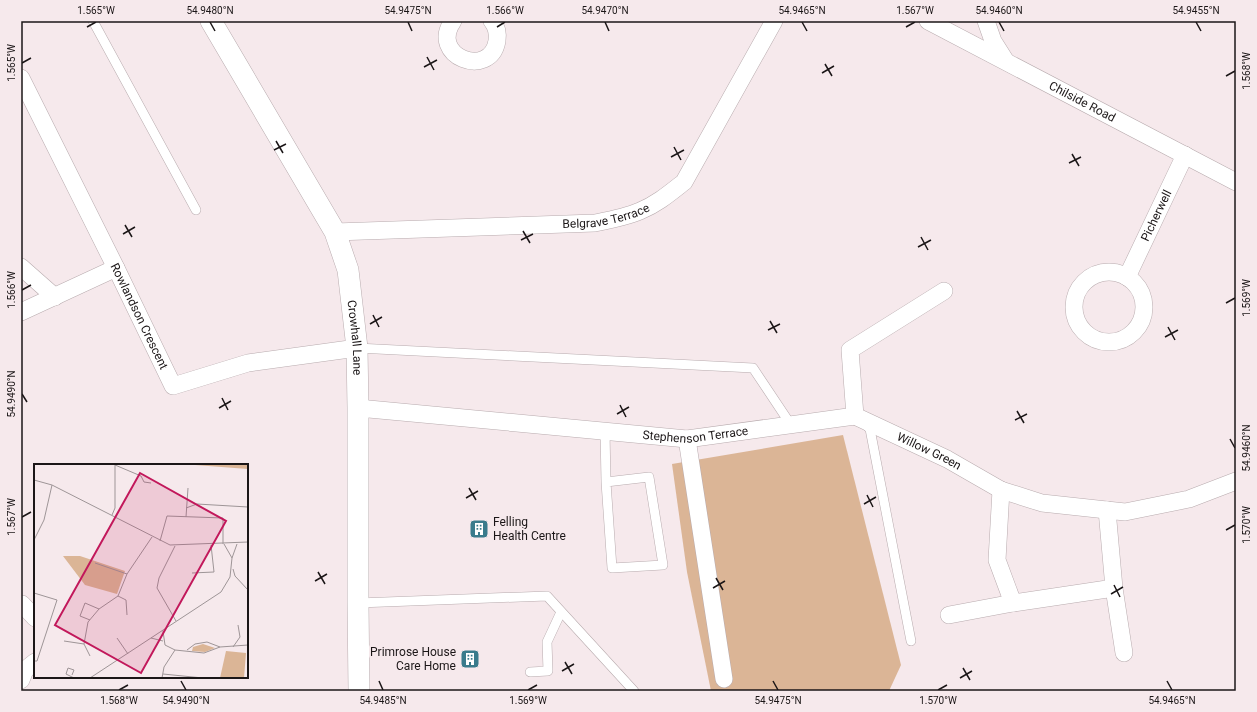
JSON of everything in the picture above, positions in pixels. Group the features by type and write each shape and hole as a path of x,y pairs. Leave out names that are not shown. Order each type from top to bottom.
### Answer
{"street":[{"name":"Crowhall Lane","path":"211,21 335,232 348,270 357,348 359,691"},
{"path":"449,23 447,38 450,49 458,57 468,62 480,61 490,55 496,46 498,35 495,24 492,21"},
{"name":"Belgrave Terrace","path":"335,232 595,223 619,218 640,210 664,198 684,182 774,21"},
{"name":"Chilside Road","path":"928,21 1236,182"},
{"path":"986,21 993,41 1006,62"},
{"name":"Rowlandson Crescent","path":"21,78 173,386 248,363 357,348"},
{"name":"Picherwell","path":"1127,277 1185,155"},
{"path":"21,268 55,297"},
{"path":"21,312 116,268"},
{"path":"1103,272 1115,272 1127,277 1138,288 1144,299 1143,317 1138,328 1129,337 1110,343 1096,340 1085,334 1077,324 1073,305 1075,295 1082,284 1091,276 1103,272"},
{"path":"855,416 850,350 944,291"},
{"name":"Stephenson Terrace","path":"358,408 687,439 855,416"},
{"name":"Willow Green","path":"855,416 947,459 1001,490 1042,504 1125,512 1189,499 1236,481"},
{"path":"687,439 724,679"},
{"path":"1001,490 997,560 1013,603"},
{"path":"1107,510 1114,588 1124,653"},
{"path":"949,615 1013,603 1114,588"},
{"path":"22,604 34,617"},
{"path":"21,680 25,670 34,663"}],"lane":[{"path":"94,21 196,210"},
{"path":"357,348 753,368 791,425"},
{"path":"855,416 870,429 911,641"},
{"path":"605,431 606,482 612,568 663,565 649,477 606,482"},
{"path":"358,603 546,596 634,691"},
{"path":"530,672 548,671 547,642 561,612"}],"shaded area":[{"path":"843,435 901,665 889,691 711,691 687,572 672,464"}],"place":[{"name":"Felling Health Centre","path":"479,529"},
{"name":"Primrose House Care Home","path":"470,659"}]}
